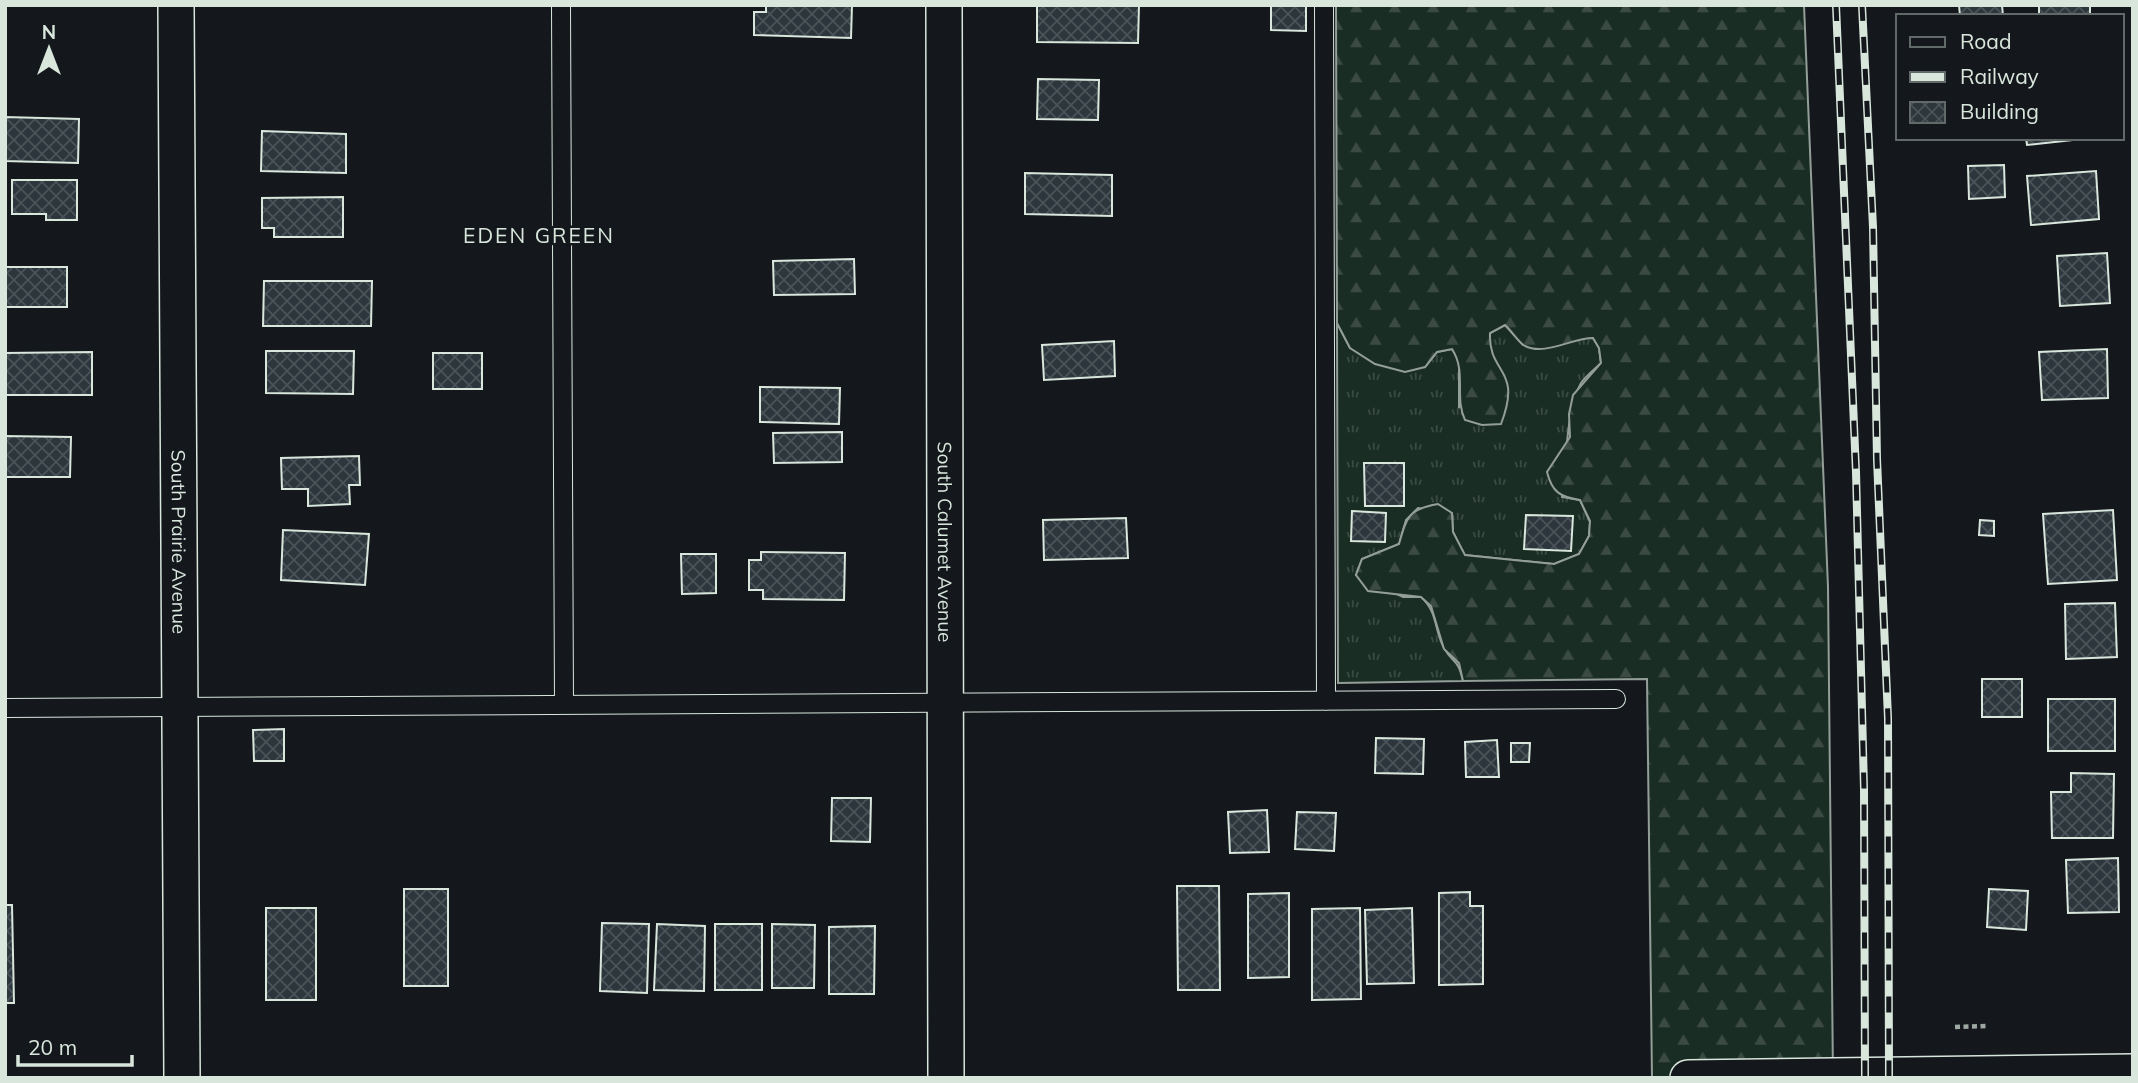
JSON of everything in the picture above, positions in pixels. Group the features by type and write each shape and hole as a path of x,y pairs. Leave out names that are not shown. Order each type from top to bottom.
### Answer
{"street":[{"name":"South Prairie Avenue","path":"176,5 182,1078"},
{"name":"South Calumet Avenue","path":"944,5 946,1078"},
{"path":"1688,1078 2133,1072"}],"lane":[{"path":"561,5 564,705"},
{"path":"1324,5 1326,701"},
{"path":"5,708 1616,699"}],"path":[{"path":"1955,1027 1987,1026"}],"green space":[{"path":"1336,5 1804,5 1828,587 1833,1078 1652,1078 1647,679 1463,681 1459,663 1444,649 1431,606 1421,597 1368,591 1356,575 1362,559 1399,544 1407,520 1415,511 1438,504 1452,513 1453,532 1465,555 1554,564 1579,554 1589,536 1590,521 1580,500 1567,497 1554,489 1547,472 1570,437 1569,414 1573,395 1601,363 1599,348 1593,338 1533,349 1522,344 1505,325 1490,333 1494,357 1507,381 1507,405 1501,424 1482,425 1465,420 1460,402 1459,367 1452,349 1437,352 1425,367 1405,372 1375,364 1350,348 1337,323"},
{"path":"1337,323 1350,348 1425,367 1437,352 1452,349 1459,361 1459,408 1490,345 1490,333 1505,325 1523,345 1562,344 1579,338 1593,338 1599,348 1601,363 1581,383 1569,422 1562,497 1580,500 1590,522 1589,536 1579,554 1554,564 1464,555 1453,532 1452,513 1418,508 1406,520 1399,544 1362,559 1356,575 1403,597 1421,597 1426,603 1433,615 1441,641 1457,665 1463,681 1338,683"}],"building":[{"path":"766,5 852,5 851,38 754,35 754,12 766,12"},
{"path":"1037,5 1139,5 1138,43 1037,42"},
{"path":"1271,5 1306,5 1306,31 1271,30"},
{"path":"1959,5 2002,5 2003,14 1960,14"},
{"path":"2039,5 2090,5 2090,14 2039,14"},
{"path":"1038,79 1099,80 1098,120 1037,119"},
{"path":"5,117 79,119 78,163 5,161"},
{"path":"262,131 346,134 346,173 261,171"},
{"path":"2026,140 2073,140 2027,145"},
{"path":"2004,165 2005,197 1969,199 1968,166"},
{"path":"2096,171 2099,219 2031,225 2027,176"},
{"path":"1025,173 1112,175 1112,216 1025,214"},
{"path":"12,180 77,180 77,220 46,220 46,214 12,214"},
{"path":"343,197 343,237 274,237 274,228 262,228 262,198"},
{"path":"2107,253 2110,303 2060,306 2057,256"},
{"path":"854,259 855,294 774,295 773,261"},
{"path":"5,267 67,267 67,307 5,307"},
{"path":"264,281 372,281 371,326 263,326"},
{"path":"1114,341 1115,376 1044,380 1042,345"},
{"path":"2107,349 2108,398 2042,400 2039,352"},
{"path":"266,351 354,351 353,394 266,393"},
{"path":"92,352 92,395 5,395 5,353"},
{"path":"433,353 482,353 482,389 433,389"},
{"path":"760,387 840,388 839,424 760,422"},
{"path":"842,432 842,462 774,463 773,433"},
{"path":"5,436 71,437 70,477 5,477"},
{"path":"359,456 360,485 349,485 350,504 308,506 308,489 282,489 281,458"},
{"path":"1364,463 1404,463 1404,506 1365,506"},
{"path":"2113,510 2117,580 2048,584 2043,514"},
{"path":"1352,511 1386,513 1385,542 1351,541"},
{"path":"1526,515 1573,516 1571,551 1524,549"},
{"path":"1126,518 1128,558 1044,560 1043,520"},
{"path":"1980,520 1994,521 1994,536 1979,535"},
{"path":"283,530 369,534 365,585 281,580"},
{"path":"761,552 845,553 844,600 763,599 763,590 749,590 749,560 761,560"},
{"path":"681,554 716,554 716,593 682,594"},
{"path":"2115,603 2117,657 2066,659 2065,604"},
{"path":"1982,679 2022,679 2022,717 1982,717"},
{"path":"2048,699 2115,699 2115,751 2048,751"},
{"path":"284,729 284,761 254,761 253,730"},
{"path":"1376,738 1424,739 1423,774 1375,773"},
{"path":"1497,740 1499,777 1466,777 1465,742"},
{"path":"1511,743 1530,743 1529,762 1511,762"},
{"path":"2071,773 2114,774 2113,838 2052,838 2051,792 2071,792"},
{"path":"832,798 871,798 870,842 831,841"},
{"path":"1267,810 1269,852 1230,853 1228,812"},
{"path":"1297,812 1336,813 1334,851 1295,849"},
{"path":"2118,858 2119,912 2068,913 2066,860"},
{"path":"1177,886 1219,886 1220,990 1178,990"},
{"path":"404,889 448,889 448,986 404,986"},
{"path":"1989,889 2028,891 2026,930 1987,927"},
{"path":"1470,892 1470,906 1483,906 1483,984 1439,985 1439,893"},
{"path":"1289,893 1289,977 1248,978 1248,894"},
{"path":"5,905 12,905 14,1003 5,1003"},
{"path":"266,908 316,908 316,1000 266,1000"},
{"path":"1360,908 1361,999 1312,1000 1312,909"},
{"path":"1412,908 1414,983 1367,984 1365,910"},
{"path":"602,923 649,924 647,993 600,991"},
{"path":"657,924 705,926 704,991 654,990"},
{"path":"715,924 762,924 762,990 715,990"},
{"path":"772,924 815,925 814,988 772,988"},
{"path":"875,926 874,994 829,994 829,927"}],"railway":[{"path":"1836,5 1856,472 1864,789 1865,1078"},
{"path":"1862,5 1873,227 1877,459 1888,718 1889,1078"}],"district":[{"name":"EDEN GREEN","path":"539,235"}]}
